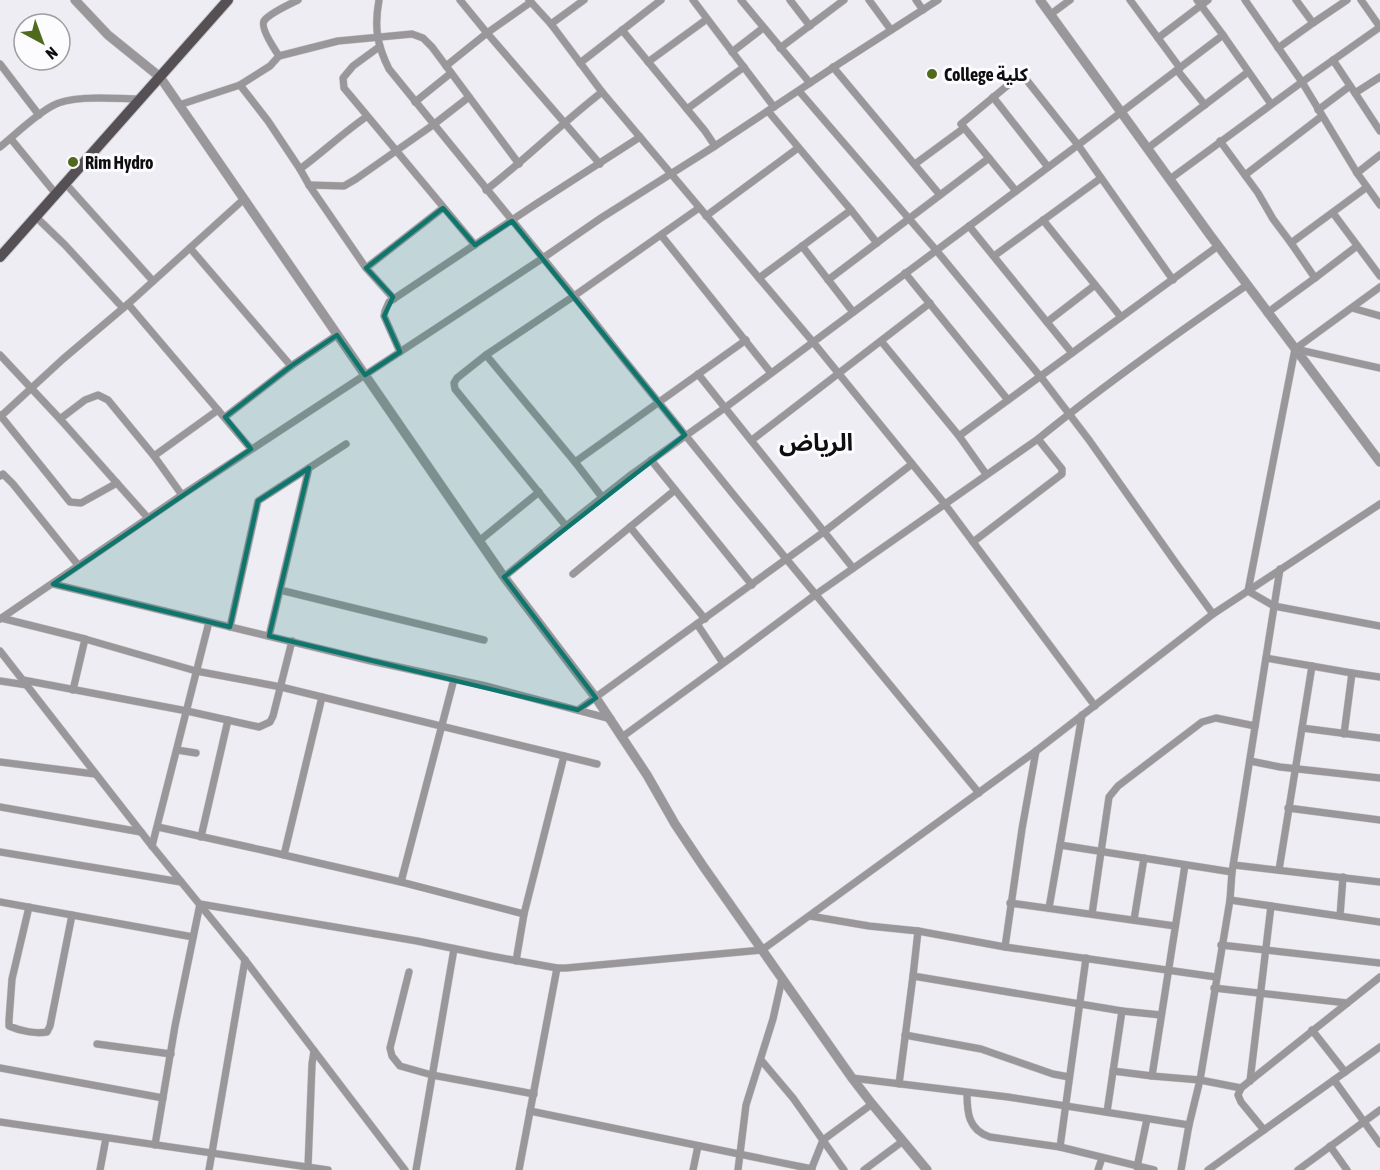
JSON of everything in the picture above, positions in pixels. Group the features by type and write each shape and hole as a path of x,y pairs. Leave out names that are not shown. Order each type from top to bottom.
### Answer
{"main road":[{"path":"0,257 228,0"}],"street":[{"path":"75,0 108,36 160,77 504,577 611,719 697,857 782,979 852,1078 927,1170"},
{"path":"279,56 262,25 264,20 298,0"},
{"path":"379,0 376,18 377,36 379,47 389,69 815,595 979,793"},
{"path":"460,0 600,164"},
{"path":"551,24 584,0"},
{"path":"580,63 661,0"},
{"path":"693,0 744,67 798,148 877,243"},
{"path":"741,0 810,83"},
{"path":"790,0 810,26"},
{"path":"780,48 844,0"},
{"path":"868,0 891,30"},
{"path":"916,0 923,10"},
{"path":"1,619 251,449 601,218 938,0"},
{"path":"1040,0 1218,246 1380,462"},
{"path":"1051,14 1070,0"},
{"path":"1158,38 1199,3 1208,0"},
{"path":"1245,0 1302,82 1380,205"},
{"path":"1296,0 1313,23"},
{"path":"1278,48 1347,0"},
{"path":"1170,178 1380,27 1361,0"},
{"path":"446,66 530,1 551,24 602,92 813,342 944,503 1095,705"},
{"path":"1133,1 1204,105"},
{"path":"1199,3 1271,104"},
{"path":"648,62 707,19"},
{"path":"732,52 763,28"},
{"path":"622,30 715,146"},
{"path":"179,105 240,85 270,66 279,56 338,41 412,34 423,38 432,47 519,164"},
{"path":"504,577 651,460 726,407 1223,35"},
{"path":"379,47 353,66 343,78 344,88 475,245"},
{"path":"1333,60 1380,130"},
{"path":"0,64 3,75 39,115"},
{"path":"687,109 744,67"},
{"path":"833,68 940,195"},
{"path":"1148,148 1248,72"},
{"path":"415,102 451,74"},
{"path":"1016,191 961,124 1019,76 1025,78 1078,145 1173,280"},
{"path":"1355,93 1380,76"},
{"path":"240,85 268,121 366,268 394,299"},
{"path":"1245,175 1350,86"},
{"path":"799,91 909,218 1041,377 1213,614"},
{"path":"486,190 602,92"},
{"path":"309,185 344,186 356,180 469,97"},
{"path":"993,97 1048,167"},
{"path":"0,147 53,105 83,98 141,99"},
{"path":"300,169 344,132 366,117"},
{"path":"915,164 964,128"},
{"path":"400,352 384,316 387,306 394,299 640,137"},
{"path":"11,139 56,194"},
{"path":"1220,141 1315,278"},
{"path":"706,216 798,148"},
{"path":"1357,172 1380,155"},
{"path":"828,280 988,158"},
{"path":"994,256 1101,178"},
{"path":"66,183 153,281"},
{"path":"1291,243 1367,187"},
{"path":"117,483 81,503 70,502 0,416 244,199"},
{"path":"366,268 443,208"},
{"path":"566,526 455,389 454,383 486,355 699,208"},
{"path":"759,278 851,210"},
{"path":"1333,213 1380,276"},
{"path":"36,217 126,306 251,449"},
{"path":"1043,220 1121,317"},
{"path":"969,226 1072,353"},
{"path":"661,236 771,373"},
{"path":"802,246 853,312"},
{"path":"959,436 1218,246"},
{"path":"1268,313 1357,246"},
{"path":"190,248 291,366"},
{"path":"905,273 1008,400"},
{"path":"1047,322 1095,285"},
{"path":"622,737 815,595 1038,439 1185,328 1247,285"},
{"path":"1248,591 1295,349 1380,287"},
{"path":"752,440 930,303"},
{"path":"1352,308 1380,316"},
{"path":"225,417 291,366 338,335"},
{"path":"575,462 746,340"},
{"path":"881,341 959,436 986,474"},
{"path":"1295,349 1380,368"},
{"path":"0,355 148,518"},
{"path":"486,355 602,497"},
{"path":"698,374 853,568"},
{"path":"60,419 85,400 98,395 108,400 154,456 182,495"},
{"path":"154,456 218,410"},
{"path":"973,542 1062,474 1062,469 1038,439"},
{"path":"230,627 258,501 346,444"},
{"path":"651,460 752,585"},
{"path":"578,710 752,585 912,464"},
{"path":"269,636 309,468"},
{"path":"0,476 3,474 13,484 78,565"},
{"path":"573,574 675,490"},
{"path":"479,541 539,492"},
{"path":"200,904 417,941 557,968 762,950 1036,751 1213,614 1380,504"},
{"path":"630,527 705,619"},
{"path":"1181,1170 1200,1080 1230,900 1280,569"},
{"path":"53,584 454,679 611,719"},
{"path":"280,590 484,640"},
{"path":"1248,591 1274,606 1380,626"},
{"path":"1,619 85,639 196,670 281,687 597,764"},
{"path":"152,846 209,622"},
{"path":"697,624 723,663"},
{"path":"73,690 85,639"},
{"path":"0,681 73,690 259,727 270,722 273,716 292,641"},
{"path":"0,651 152,846 245,960 405,1170"},
{"path":"1266,658 1380,677"},
{"path":"1279,870 1312,666"},
{"path":"1344,734 1352,674"},
{"path":"401,882 454,679"},
{"path":"285,855 322,697"},
{"path":"1049,908 1082,716"},
{"path":"1092,914 1109,797 1118,786 1202,722 1216,718 1255,726"},
{"path":"201,837 228,720"},
{"path":"1302,729 1380,738"},
{"path":"177,750 196,753"},
{"path":"1005,947 1010,903 1036,751"},
{"path":"516,961 524,914 564,756"},
{"path":"1250,761 1295,769 1380,778"},
{"path":"0,762 95,774"},
{"path":"0,807 141,832"},
{"path":"1288,808 1380,820"},
{"path":"158,827 401,882 524,914"},
{"path":"1060,844 1185,865 1279,870 1380,882"},
{"path":"0,852 181,882"},
{"path":"1134,920 1144,858"},
{"path":"1152,1076 1185,865"},
{"path":"1340,916 1343,878"},
{"path":"1230,900 1380,922"},
{"path":"0,902 193,937"},
{"path":"1010,903 1175,926"},
{"path":"155,1145 200,904"},
{"path":"1250,1081 1271,906"},
{"path":"29,907 12,979 9,1026 17,1029 40,1033 47,1032 50,1026 72,915"},
{"path":"810,916 1216,977"},
{"path":"899,1084 918,931"},
{"path":"1221,945 1380,963"},
{"path":"416,1170 454,949"},
{"path":"1060,1147 1086,958"},
{"path":"209,1170 245,960"},
{"path":"519,1170 557,968"},
{"path":"409,972 390,1048 392,1056 400,1066 432,1075 534,1094"},
{"path":"913,976 1161,1016"},
{"path":"1264,1130 1241,1102 1238,1095 1241,1088 1380,976"},
{"path":"738,1170 747,1105 773,1019 782,979"},
{"path":"1214,988 1347,1003"},
{"path":"1107,1112 1122,1011"},
{"path":"1312,1030 1345,1072"},
{"path":"905,1035 981,1049 1053,1074 1069,1077"},
{"path":"97,1044 171,1053"},
{"path":"1208,1170 1380,1047"},
{"path":"308,1167 314,1051"},
{"path":"761,1060 793,1098 844,1170"},
{"path":"0,1068 163,1098"},
{"path":"1113,1071 1200,1080 1241,1088"},
{"path":"852,1078 1066,1105 1189,1125"},
{"path":"1334,1080 1380,1144"},
{"path":"967,1093 967,1111 974,1127 982,1135 1060,1147 1154,1170"},
{"path":"530,1111 811,1169 823,1140 872,1104"},
{"path":"1298,1170 1380,1110"},
{"path":"1137,1167 1147,1119"},
{"path":"0,1122 328,1170"},
{"path":"100,1170 105,1138"},
{"path":"864,1170 903,1141"},
{"path":"693,1170 698,1146"},
{"path":"1330,1146 1347,1170"},
{"path":"1098,1170 1102,1158"},
{"path":"259,1170 261,1161"}],"highlighted area":[{"path":"443,208 475,245 512,221 685,435 504,577 596,698 578,710 269,636 309,468 258,501 230,627 53,584 251,449 225,417 291,366 337,335 365,375 400,352 384,316 393,297 366,268"}],"place":[{"name":"College كلية","path":"932,74"},
{"name":"Rim Hydro","path":"73,162"}],"district":[{"name":"الرياض","path":"816,442"}]}
